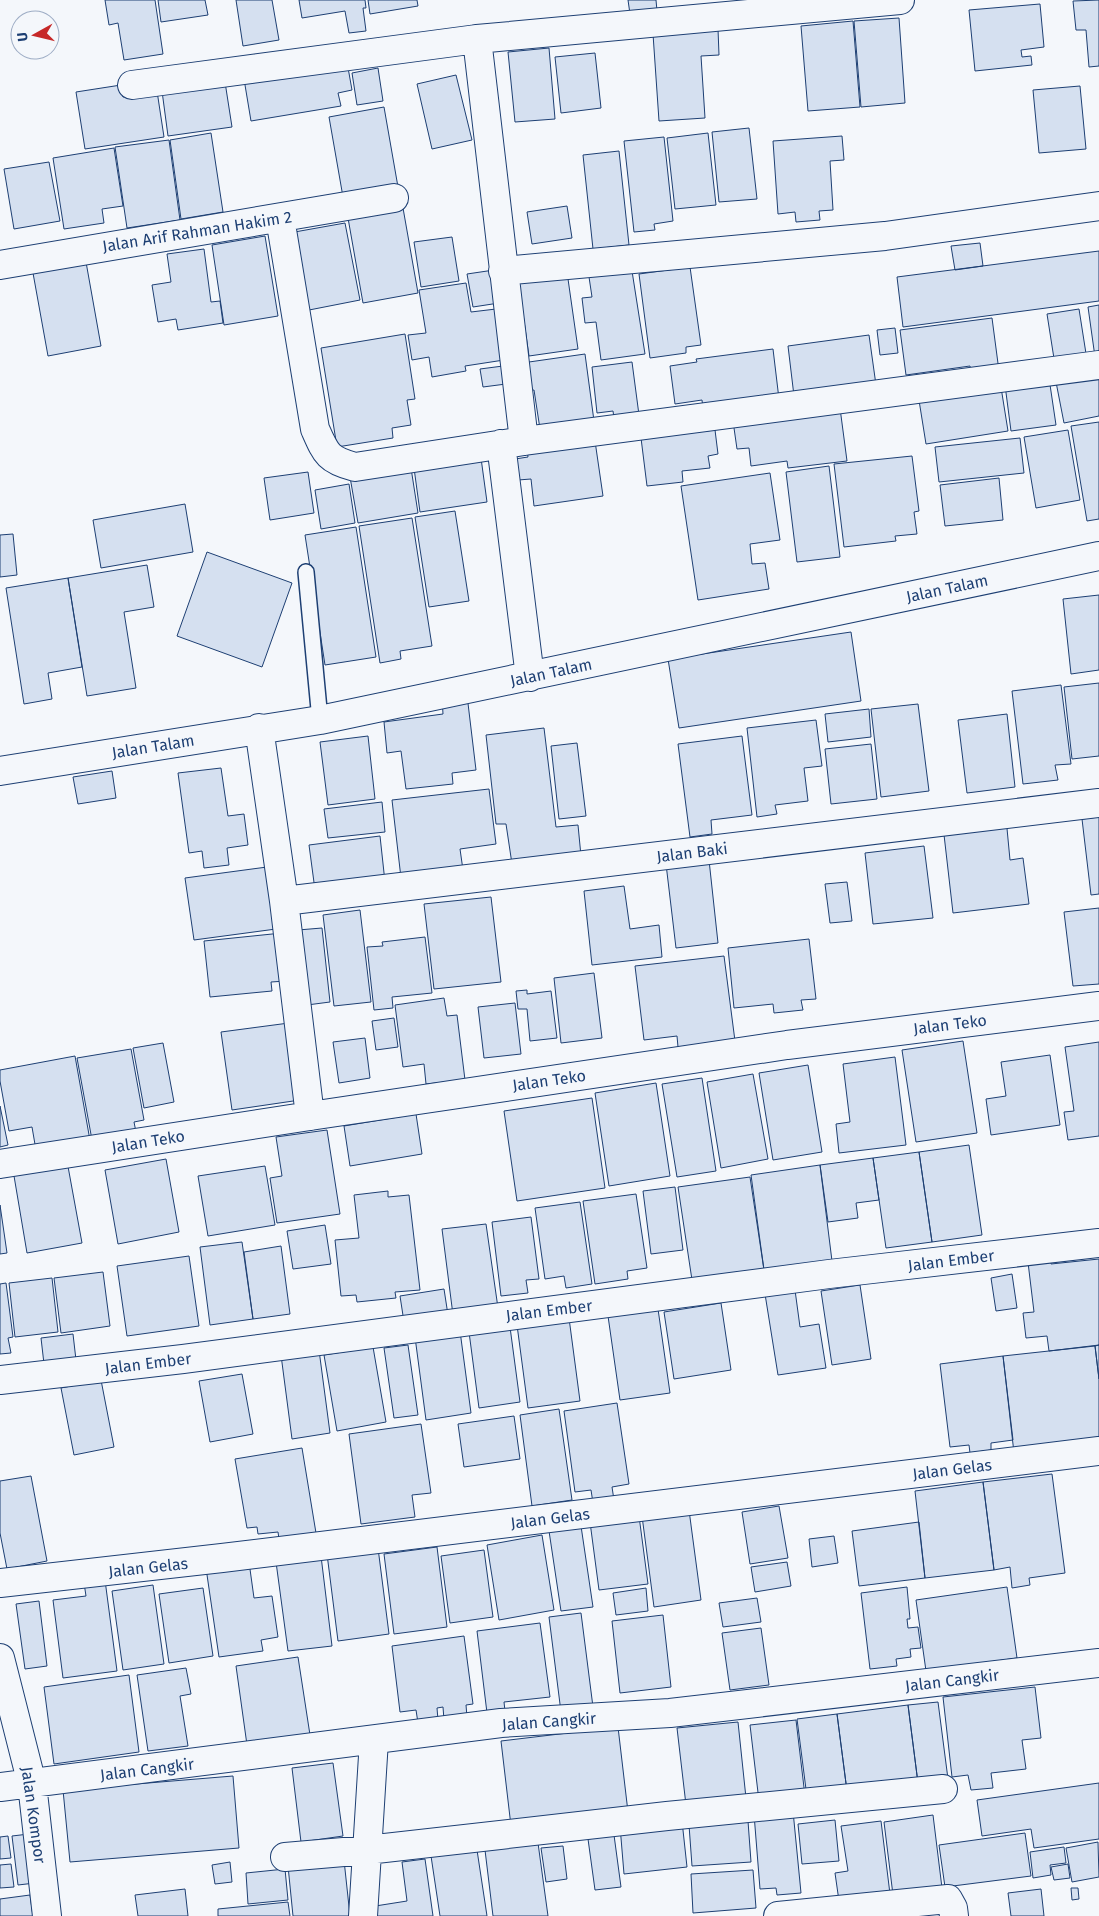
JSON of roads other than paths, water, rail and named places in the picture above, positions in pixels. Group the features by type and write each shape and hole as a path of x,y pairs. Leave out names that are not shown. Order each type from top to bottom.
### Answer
{"street":[{"path":"132,85 478,39 900,0"},
{"path":"478,39 503,271 512,442 530,676"},
{"name":"Jalan Arif Rahman Hakim 2","path":"0,265 394,198"},
{"path":"503,271 885,236 1099,206"},
{"path":"280,218 315,429 325,452 338,462 355,467 512,442 1099,365"},
{"name":"Jalan Talam","path":"0,771 259,728 320,720 1099,556"},
{"path":"259,728 284,901 310,1116"},
{"name":"Jalan Baki","path":"284,901 1099,803"},
{"name":"Jalan Teko","path":"0,1164 787,1045 1099,1006"},
{"name":"Jalan Ember","path":"0,1380 829,1274 1099,1243"},
{"name":"Jalan Gelas","path":"0,1583 222,1558 1099,1451"},
{"name":"Jalan Kompor","path":"0,1658 32,1784 47,1916"},
{"name":"Jalan Cangkir","path":"0,1788 502,1723 670,1713 1099,1663"},
{"path":"363,1916 374,1740"},
{"path":"285,1857 367,1850 667,1816 943,1789"},
{"path":"778,1916 948,1899 953,1908 954,1916"}],"lane":[{"path":"306,572 320,720"}]}
